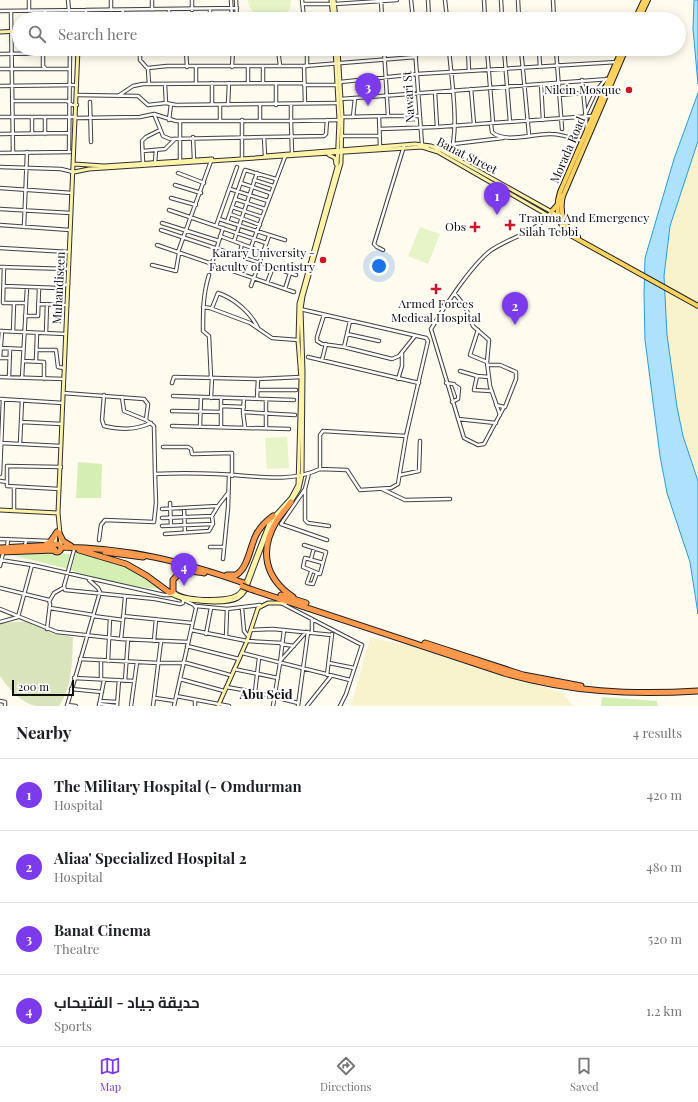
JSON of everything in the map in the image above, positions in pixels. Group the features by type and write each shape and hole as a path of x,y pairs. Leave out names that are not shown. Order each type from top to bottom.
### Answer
{"highway":[{"path":"291,502 276,523 271,533 267,559 270,573 273,578 295,602"},
{"path":"211,572 233,576 239,574 256,534 263,524 273,516"},
{"path":"57,546 58,530"},
{"path":"58,530 63,541 75,549 126,564 172,593"},
{"path":"3,550 25,547 57,546 147,558 243,584"},
{"path":"3,550 57,546"},
{"path":"75,549 137,553 171,559 295,602 523,675 588,687 653,692 698,691"},
{"path":"172,593 172,582 180,573 186,571 204,573"},
{"path":"653,692 698,688"}],"main road":[{"path":"638,12 644,0"},
{"path":"642,12 648,0"},
{"path":"0,32 11,32"},
{"name":"Muhandiseen","path":"57,546 78,85 78,56"},
{"path":"336,56 338,103 341,119 339,141 341,163"},
{"name":"Morada Road","path":"589,131 593,116 619,56"},
{"name":"Morada Road","path":"561,218 558,204 560,192 623,56"},
{"path":"172,593 178,596 216,599 230,598 240,594 273,516 294,492 298,485 300,475 301,377 298,340 300,309 340,152 342,136 341,99 337,64"},
{"path":"74,164 86,166 118,166 292,154 328,153 336,148 339,141"},
{"name":"Morada Road","path":"561,218 564,194 584,142"},
{"name":"Banat Street","path":"340,152 380,146 431,146 450,154 550,214"},
{"name":"Banat Street","path":"340,152 404,146 422,147 438,152 550,214 561,218"},
{"path":"74,172 143,163 151,164 155,162 340,152"},
{"path":"317,246 341,163 345,156 352,152"},
{"path":"328,153 335,158 337,167"},
{"path":"550,214 558,204"},
{"path":"561,218 571,232 593,248 698,306"},
{"path":"172,593 182,599 226,601 240,596 246,589 269,528 282,509 291,502 299,489 303,372 300,309"},
{"path":"0,510 58,513"},
{"path":"218,705 230,675 249,637 260,605 279,602 295,602"}],"street":[{"path":"29,0 29,12"},
{"path":"68,0 69,11"},
{"path":"110,0 111,10"},
{"path":"152,0 152,10"},
{"path":"192,0 192,10"},
{"path":"231,0 232,9"},
{"path":"236,0 236,12"},
{"path":"302,0 303,12"},
{"path":"302,4 397,0"},
{"path":"411,0 412,12"},
{"path":"428,0 429,12"},
{"path":"446,0 447,12"},
{"path":"484,0 485,12"},
{"path":"501,0 502,12"},
{"path":"518,0 519,12"},
{"path":"553,0 554,12"},
{"path":"381,1 382,12"},
{"path":"0,11 210,10 236,8"},
{"path":"11,12 13,152"},
{"path":"0,54 12,54"},
{"path":"43,56 43,66 47,69"},
{"path":"69,152 70,56"},
{"path":"140,56 140,60 148,68 149,84"},
{"path":"186,56 187,67"},
{"path":"232,67 233,56"},
{"path":"279,56 280,66"},
{"path":"305,103 304,84 307,56"},
{"path":"385,56 388,116"},
{"path":"450,56 454,126 453,144 450,154"},
{"path":"469,56 470,71"},
{"path":"488,56 491,87 493,134 508,137"},
{"path":"505,56 510,122"},
{"path":"522,56 529,135"},
{"path":"539,56 540,67"},
{"path":"556,56 562,129"},
{"path":"148,68 155,66 306,66 416,57"},
{"name":"Nawari St","path":"416,57 422,145"},
{"path":"340,82 417,74 489,71 506,68 617,62"},
{"path":"69,63 78,63"},
{"path":"263,66 264,83"},
{"path":"196,67 196,83"},
{"path":"248,67 248,82"},
{"path":"0,69 69,69"},
{"path":"584,116 596,91 608,79"},
{"path":"341,99 608,79"},
{"path":"582,80 584,116 589,131"},
{"path":"118,96 137,85 149,84 248,82 337,85"},
{"path":"212,83 212,105"},
{"path":"228,105 229,83"},
{"path":"276,83 276,105"},
{"path":"165,84 166,103"},
{"path":"541,84 543,120"},
{"path":"0,86 78,85"},
{"path":"471,89 474,124"},
{"path":"435,92 437,127"},
{"path":"559,95 582,93"},
{"path":"77,95 139,97 147,104 291,105 305,103 338,103"},
{"path":"353,117 355,98"},
{"path":"12,101 67,101 77,105"},
{"path":"90,102 91,142"},
{"path":"169,120 171,104"},
{"path":"220,105 220,120"},
{"path":"260,105 260,120"},
{"path":"291,105 292,154"},
{"path":"0,117 69,117 90,119 140,117 154,114 161,115 169,120 180,121 291,121 327,120 353,117 420,116"},
{"path":"154,114 160,130 165,138 175,139 325,136 327,120"},
{"path":"379,116 380,146"},
{"path":"380,129 492,124 593,116"},
{"path":"32,117 32,134"},
{"path":"45,117 45,134"},
{"path":"242,120 242,157"},
{"path":"180,121 180,161"},
{"path":"143,163 142,142 144,139 160,130"},
{"path":"0,134 69,133"},
{"path":"453,144 508,137 551,134 584,142"},
{"path":"342,136 380,136"},
{"path":"264,137 264,156"},
{"path":"193,138 194,160"},
{"path":"142,151 165,149 175,139"},
{"path":"383,250 376,247 374,244 404,146"},
{"path":"155,162 156,150"},
{"path":"24,227 27,152"},
{"path":"0,153 74,152"},
{"path":"251,247 270,193 286,155"},
{"path":"152,265 176,271 183,237 201,193 211,160"},
{"path":"0,167 61,169 74,172"},
{"path":"216,226 237,167"},
{"path":"227,222 245,170 276,179"},
{"path":"234,241 257,173"},
{"path":"178,174 204,183"},
{"path":"254,180 273,186"},
{"path":"240,183 270,193"},
{"path":"175,185 201,193"},
{"path":"0,188 72,193"},
{"path":"230,189 268,202"},
{"path":"171,198 196,205"},
{"path":"235,199 265,209"},
{"path":"232,207 262,217"},
{"path":"0,209 72,213"},
{"path":"169,210 266,243"},
{"path":"230,214 260,224"},
{"path":"478,330 470,355 487,364 500,365 514,370 517,374 500,415 484,444 480,445 464,438 431,332 478,261 507,240 537,226 546,220 550,214"},
{"path":"219,219 285,240"},
{"path":"162,223 219,241"},
{"path":"0,225 71,230"},
{"path":"212,263 223,228"},
{"path":"161,230 296,276"},
{"path":"220,236 263,252"},
{"path":"252,286 269,236"},
{"path":"239,256 242,244"},
{"path":"157,245 294,292"},
{"path":"0,248 70,252"},
{"path":"0,267 69,269"},
{"path":"4,267 3,303 26,304"},
{"path":"268,283 273,267"},
{"path":"285,289 290,273"},
{"path":"209,274 204,294 203,331 209,336 211,398"},
{"path":"4,286 61,288 68,284"},
{"path":"22,378 27,287"},
{"path":"25,316 38,316 39,288"},
{"path":"212,308 218,293 230,298 254,321 260,330"},
{"path":"455,294 465,306 473,326 489,340 487,364 491,391 500,415"},
{"path":"13,332 14,303"},
{"path":"38,304 67,305"},
{"path":"46,333 47,304"},
{"path":"203,307 212,308 250,323 272,338 298,340"},
{"path":"155,474 231,475 268,478 300,475 320,469 347,470 360,490 382,489 396,486 400,475 406,436 428,342 426,338 300,309"},
{"path":"324,315 317,340 320,343 344,347 392,359 399,356 415,336"},
{"path":"344,347 350,321"},
{"path":"10,358 0,358 1,331 66,334"},
{"path":"36,362 37,333"},
{"path":"347,334 379,341"},
{"path":"322,360 326,344"},
{"path":"1,348 23,349"},
{"path":"9,377 10,349"},
{"path":"37,350 56,350 58,367 64,368"},
{"path":"398,379 402,366 402,352"},
{"path":"308,357 398,379 419,382"},
{"path":"23,362 45,364 44,379"},
{"path":"460,371 477,376 489,377"},
{"path":"477,376 474,390 491,391"},
{"path":"0,377 64,380"},
{"path":"172,383 174,377 258,379 301,377"},
{"path":"257,398 258,379"},
{"path":"446,383 459,386 457,400 452,402"},
{"path":"257,390 296,390"},
{"path":"63,393 140,398 147,402 146,420"},
{"path":"104,395 102,420 104,426 129,430 139,429 151,423"},
{"path":"173,396 294,400"},
{"path":"99,540 101,525 105,520 154,522 156,503 154,426 146,420 124,412 122,397"},
{"path":"200,426 201,397"},
{"path":"221,398 221,427"},
{"path":"233,398 233,406"},
{"path":"244,398 243,412 245,428"},
{"path":"266,398 266,428"},
{"path":"7,475 0,474 1,399 63,403"},
{"path":"20,444 22,400"},
{"path":"496,405 504,407"},
{"path":"221,406 244,407"},
{"path":"172,411 221,412"},
{"path":"243,412 295,414"},
{"path":"458,420 496,422"},
{"path":"21,422 62,424"},
{"path":"172,426 289,429"},
{"path":"320,469 320,435 323,431 406,436"},
{"path":"400,475 418,470 420,441"},
{"path":"0,443 61,446"},
{"path":"163,447 190,447 192,454 232,453 223,559"},
{"path":"60,489 14,487 7,486 6,482 8,465 61,467"},
{"path":"308,473 305,489 305,520 308,523 330,526"},
{"path":"0,482 6,482"},
{"path":"14,487 14,511"},
{"path":"305,489 281,524 327,540"},
{"path":"382,489 405,500 450,500"},
{"path":"165,534 209,531 213,524 212,516 229,492"},
{"path":"170,503 171,526"},
{"path":"162,509 218,506"},
{"path":"184,508 185,533"},
{"path":"162,518 212,516"},
{"path":"162,526 213,524"},
{"path":"0,538 26,540 57,546"},
{"path":"0,566 3,550 8,539"},
{"path":"25,547 26,540"},
{"path":"304,545 326,552 323,563 320,574 311,572 303,567 305,558 323,563"},
{"path":"210,546 224,547"},
{"path":"310,559 314,548"},
{"path":"47,629 50,600 54,593 63,588 75,549"},
{"path":"1,560 32,565 88,579 164,595 172,593"},
{"path":"18,617 32,565"},
{"path":"311,572 307,583 313,584 317,573"},
{"path":"76,706 67,706 99,593 98,588 88,579"},
{"path":"0,588 50,600"},
{"path":"63,588 69,591 155,599 180,604 183,603 182,599 196,606 211,608 227,609 260,605"},
{"path":"121,639 125,597"},
{"path":"279,602 362,645 340,706"},
{"path":"174,706 196,606"},
{"path":"50,608 123,620"},
{"path":"206,634 211,608"},
{"path":"242,608 244,631 249,637"},
{"path":"0,609 47,629 109,638 188,644 239,659"},
{"path":"226,637 227,609"},
{"path":"123,616 156,618 192,623"},
{"path":"0,622 18,617"},
{"path":"108,661 110,618"},
{"path":"154,641 156,618"},
{"path":"312,619 312,633"},
{"path":"191,630 247,641 282,643 294,646"},
{"path":"251,630 284,630 332,635"},
{"path":"273,706 281,662 284,630"},
{"path":"307,706 329,675 333,631"},
{"path":"281,662 306,632"},
{"path":"180,679 224,689 255,692 298,705 306,632"},
{"path":"125,681 128,639"},
{"path":"153,706 162,641"},
{"path":"242,653 350,680"},
{"path":"255,692 259,658"},
{"path":"80,659 126,662 183,663 230,675"},
{"path":"101,660 102,692 100,704 117,705 119,680"},
{"path":"131,706 137,662"},
{"path":"329,663 354,668"},
{"path":"234,669 278,678"},
{"path":"74,678 134,682"},
{"path":"71,689 102,692"},
{"path":"176,696 229,706"},
{"path":"155,698 175,701"},
{"path":"195,700 195,706"},
{"path":"0,701 5,702 5,706"}],"shaded area":[{"path":"698,141 698,481 683,436 677,407 667,335 664,276 670,226"},
{"path":"370,638 407,645 563,693 573,706 351,706"}],"green space":[{"path":"248,0 291,0 290,8 287,12 254,12 250,8"},
{"path":"420,227 440,234 428,264 408,256"},
{"path":"287,437 289,468 267,469 265,438"},
{"path":"78,462 102,464 101,498 76,498"},
{"path":"37,553 72,554 68,569 12,555"},
{"path":"76,553 94,556 131,568 133,571 160,589 115,583 71,570"},
{"path":"29,621 53,633 73,637 71,672 67,690 59,706 31,705 11,690 0,676 0,623"},
{"path":"602,697 657,701 658,706 601,706"}],"water":[{"path":"694,0 698,0 698,84 693,29"},
{"path":"698,93 698,141 670,226 664,276 667,335 677,407 683,436 698,481 698,614 690,562 667,493 660,456 645,340 644,294 645,258 674,159"}],"place":[{"name":"Nilein Mosque","path":"629,90"},
{"name":"Banat Cinema","path":"368,106"},
{"name":"The Military Hospital (- Omdurman","path":"497,215"},
{"name":"Trauma And Emergency Silah Tebbi","path":"510,225"},
{"name":"Obs","path":"475,227"},
{"name":"Karary University - Faculty of Dentistry","path":"323,260"},
{"name":"Armed Forces Medical Hospital","path":"436,289"},
{"name":"Aliaa' Specialized Hospital 2","path":"515,325"},
{"name":"حديقة جياد - الفتيحاب","path":"184,586"}],"district":[{"name":"Abu Seid","path":"266,694"}]}
